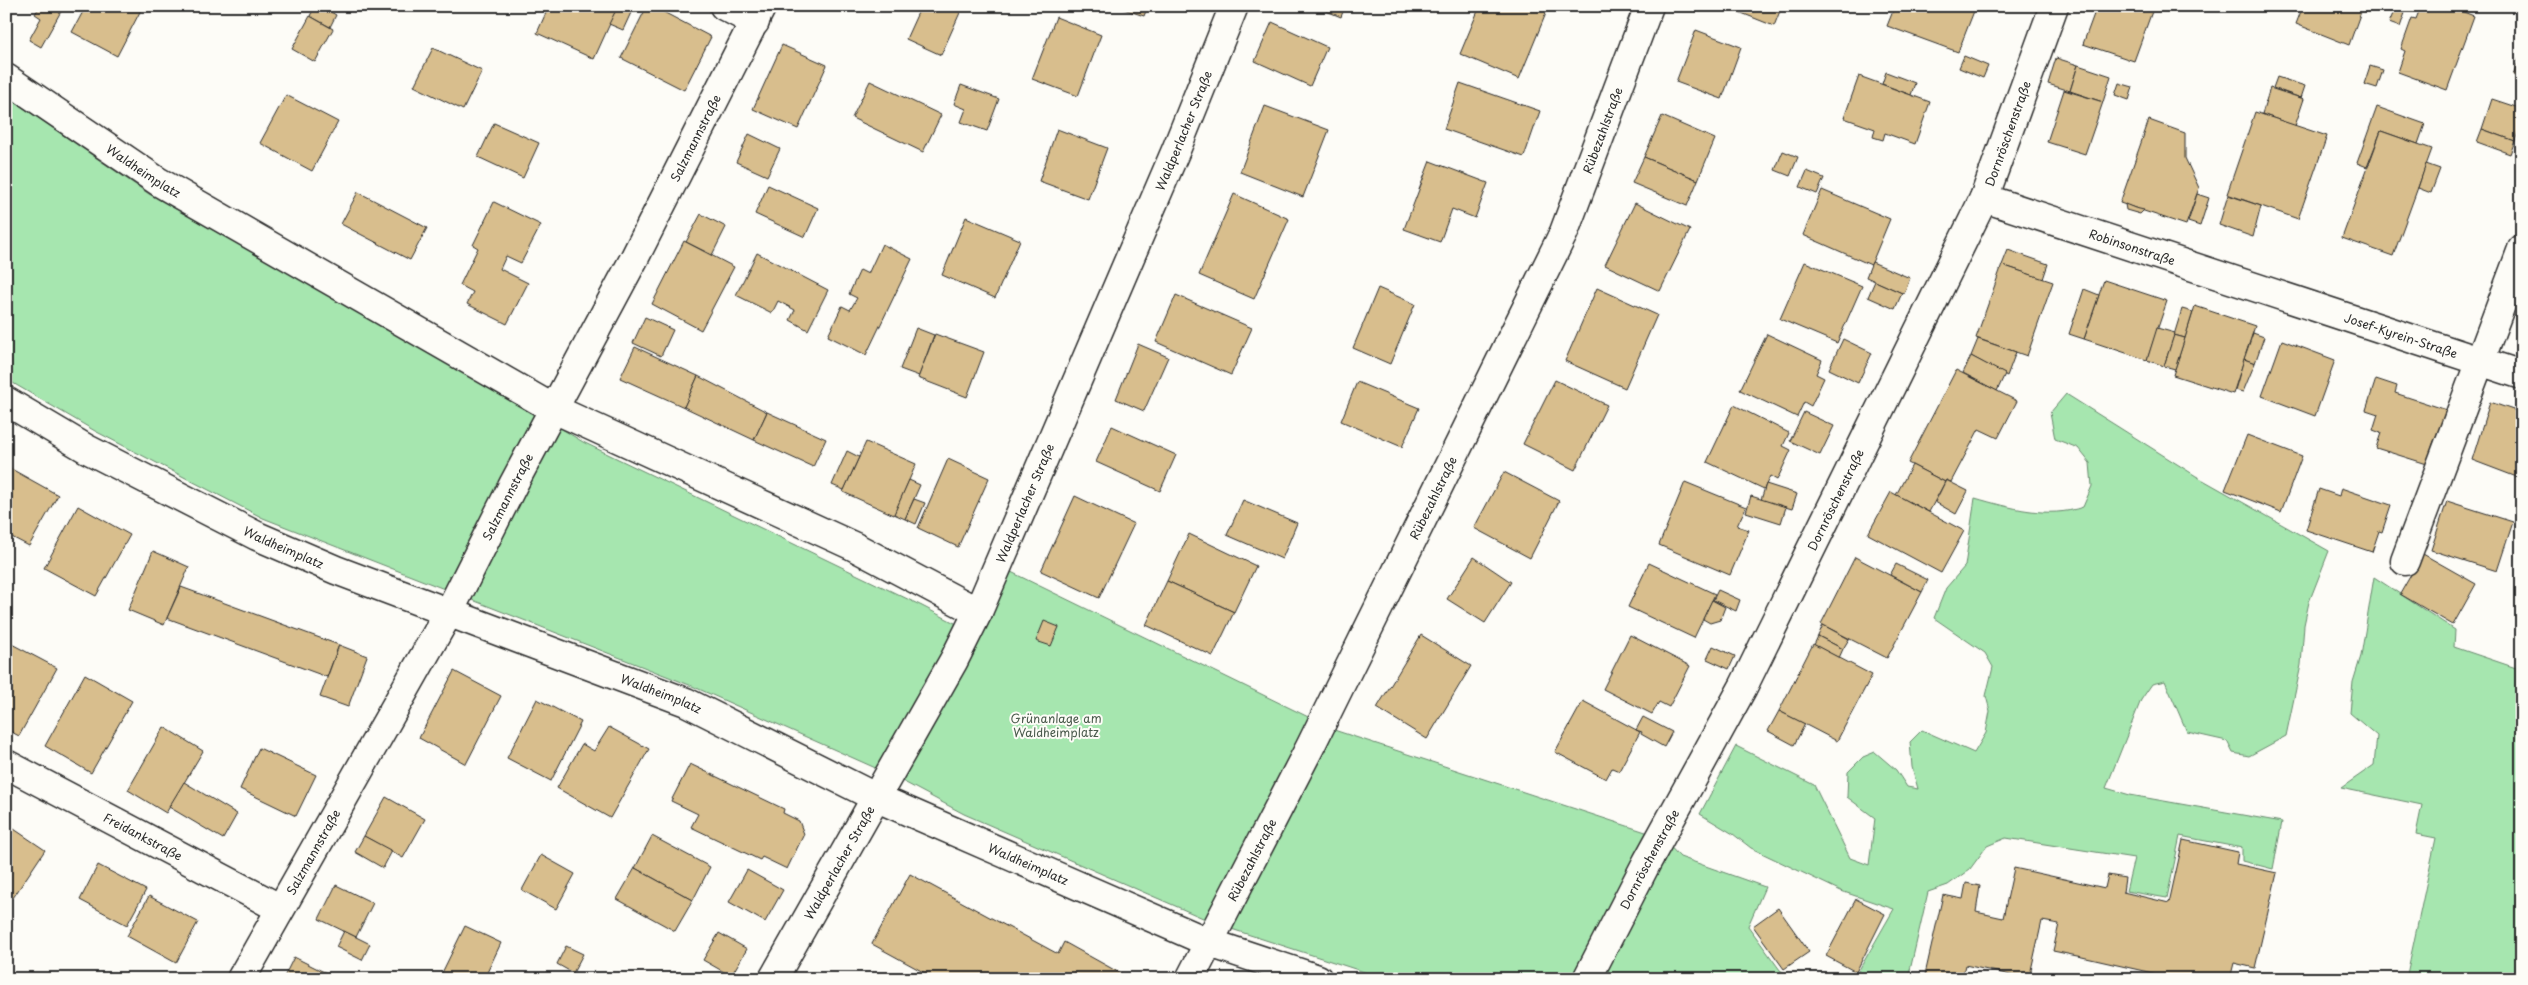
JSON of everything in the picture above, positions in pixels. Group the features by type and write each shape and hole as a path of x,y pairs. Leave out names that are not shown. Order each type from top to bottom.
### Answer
{"street":[{"path":"724,6 759,14"},
{"name":"Waldperlacher Straße","path":"773,979 954,660 978,612 1176,150 1234,6"},
{"name":"Rübezahlstraße","path":"1190,979 1310,747 1564,232 1650,6"},
{"name":"Dornröschenstraße","path":"1587,979 1646,862 1743,687 1984,198 2054,6"},
{"name":"Salzmannstraße","path":"240,979 449,612 514,483 554,410 759,14"},
{"name":"Waldheimplatz","path":"6,78 158,182 554,410 853,546 978,612"},
{"name":"Robinsonstraße","path":"1984,198 2281,295"},
{"path":"2406,561 2522,249"},
{"name":"Josef-Kyrein-Straße","path":"2281,295 2522,375"},
{"name":"Waldheimplatz","path":"6,401 86,449 257,536 336,570 686,702 875,797 1210,943 1318,979"},
{"name":"Freidankstraße","path":"6,764 279,908"}],"green space":[{"name":"Grünanlage am Waldheimplatz","path":"6,96 149,194 518,402 583,442 978,635 1009,571 1337,731 1661,837 1680,857 1765,887 1748,926 1780,970 1792,979 1386,979 1219,925 964,814 889,774 692,686 263,518 95,431 6,379"},
{"path":"2066,394 2196,476 2329,551 2309,602 2304,625 2301,665 2286,736 2249,756 2233,753 2227,741 2187,732 2165,681 2152,684 2141,700 2106,788 2130,795 2282,822 2273,869 2242,861 2242,848 2180,836 2167,898 2126,891 2134,858 2006,838 1987,846 1970,869 1948,885 1928,892 1908,979 1851,979 1855,977 1894,909 1841,891 1751,848 1733,834 1700,814 1736,746 1814,785 1850,858 1869,865 1875,818 1847,797 1848,772 1863,757 1875,752 1896,770 1907,787 1918,789 1912,767 1910,742 1922,730 1974,753 1986,733 1990,711 1986,696 1993,667 1985,653 1934,618 1946,588 1965,566 1975,498 2029,511 2056,512 2083,507 2092,486 2090,463 2078,448 2055,439 2050,413"},
{"path":"2374,577 2455,630 2454,647 2522,670 2522,979 2406,979 2436,838 2416,834 2422,805 2341,788 2374,765 2377,736 2350,713 2353,682 2361,656"}],"building":[{"path":"40,6 64,6 41,47 29,40 41,18 35,14"},
{"path":"86,6 143,6 117,56 72,32"},
{"path":"315,6 321,6 336,15 330,27 310,16"},
{"path":"549,6 618,6 594,59 537,33"},
{"path":"618,6 634,6 623,30 609,24"},
{"path":"647,6 652,6 711,37 684,90 621,58"},
{"path":"921,6 963,6 941,55 906,39"},
{"path":"1115,6 1148,6 1144,16"},
{"path":"1314,6 1345,6 1341,17"},
{"path":"1480,6 1549,6 1519,79 1460,54"},
{"path":"1724,6 1782,6 1774,26"},
{"path":"1895,6 1976,6 1958,52 1887,26"},
{"path":"2097,6 2154,6 2134,61 2083,44"},
{"path":"2303,6 2363,6 2349,45 2296,24"},
{"path":"2421,6 2448,6 2474,16 2447,90 2398,72 2405,51 2401,49 2412,18 2416,19"},
{"path":"2395,9 2405,13 2400,27 2389,23"},
{"path":"310,16 333,29 315,62 292,49"},
{"path":"1056,17 1101,35 1078,96 1032,79"},
{"path":"1272,22 1327,47 1310,86 1255,61"},
{"path":"1696,30 1741,47 1722,99 1676,82"},
{"path":"782,45 827,65 798,129 753,109"},
{"path":"433,48 482,71 463,110 414,86"},
{"path":"2522,51 2522,78 2513,75"},
{"path":"1964,56 1988,66 1983,78 1959,68"},
{"path":"2056,58 2078,65 2070,91 2048,84"},
{"path":"2078,65 2111,76 2103,102 2070,91"},
{"path":"2370,66 2383,70 2377,88 2364,84"},
{"path":"1886,72 1915,83 1911,95 1882,84"},
{"path":"1859,76 1930,102 1915,144 1885,133 1883,140 1873,137 1875,129 1844,118"},
{"path":"2277,77 2305,86 2301,98 2273,88"},
{"path":"870,81 941,115 923,152 852,118"},
{"path":"1460,83 1540,111 1524,157 1444,129"},
{"path":"2119,83 2133,87 2129,100 2115,95"},
{"path":"961,85 999,99 987,131 961,122 966,109 954,104"},
{"path":"2270,88 2304,99 2295,126 2262,114"},
{"path":"2064,90 2103,102 2085,154 2047,142"},
{"path":"286,95 338,122 312,171 260,143"},
{"path":"2492,99 2522,109 2522,121 2515,141 2482,129"},
{"path":"1265,106 1329,130 1303,197 1240,172"},
{"path":"2377,107 2425,124 2418,144 2381,131 2367,167 2357,163"},
{"path":"2255,112 2327,136 2298,219 2227,194"},
{"path":"1662,116 1715,139 1698,180 1644,157"},
{"path":"2149,120 2185,133 2185,158 2199,188 2186,225 2120,203"},
{"path":"494,123 539,143 523,178 478,157"},
{"path":"1057,129 1107,148 1088,199 1039,181"},
{"path":"2482,129 2515,141 2510,154 2477,142"},
{"path":"2381,131 2432,149 2393,256 2342,238"},
{"path":"749,134 780,149 767,176 736,162"},
{"path":"1783,151 1798,157 1790,176 1775,170"},
{"path":"1644,157 1698,180 1687,206 1632,183"},
{"path":"1430,161 1488,183 1475,218 1452,209 1440,242 1404,229"},
{"path":"2426,164 2440,169 2431,193 2418,188"},
{"path":"1807,171 1824,178 1817,194 1800,187"},
{"path":"768,185 818,208 805,237 755,214"},
{"path":"1822,190 1890,219 1871,265 1803,235"},
{"path":"358,192 427,228 410,260 341,224"},
{"path":"1234,194 1289,219 1254,299 1199,275"},
{"path":"2197,194 2209,198 2200,226 2188,222"},
{"path":"2228,195 2261,206 2253,237 2219,225"},
{"path":"494,202 541,225 521,263 506,256 500,269 528,283 507,324 467,304 473,292 460,285 478,248 473,245"},
{"path":"1635,203 1690,230 1660,291 1605,265"},
{"path":"2125,204 2144,210 2140,214 2126,210"},
{"path":"701,214 726,227 712,255 686,242"},
{"path":"966,217 1020,240 995,298 942,275"},
{"path":"684,241 734,267 701,330 652,304"},
{"path":"882,244 912,259 866,355 828,336 842,306 850,310 857,298 849,294 860,270 868,274"},
{"path":"2008,250 2048,264 2043,279 2002,265"},
{"path":"757,253 828,290 808,330 790,320 795,310 778,301 772,313 736,295"},
{"path":"1805,262 1862,286 1837,343 1780,319"},
{"path":"1872,262 1910,278 1904,294 1866,277"},
{"path":"2002,265 2053,282 2027,356 1976,338"},
{"path":"2104,280 2167,301 2147,360 2084,339"},
{"path":"1875,281 1902,293 1895,309 1868,297"},
{"path":"1378,288 1415,304 1390,364 1353,348"},
{"path":"1597,288 1657,315 1625,388 1565,361"},
{"path":"2084,289 2099,295 2084,339 2069,334"},
{"path":"1176,295 1252,328 1231,375 1156,342"},
{"path":"2195,306 2255,326 2233,394 2173,375"},
{"path":"2182,309 2193,312 2185,338 2174,335"},
{"path":"645,317 673,330 661,356 633,343"},
{"path":"916,328 934,335 919,376 900,369"},
{"path":"2157,328 2175,333 2164,366 2147,360"},
{"path":"2253,333 2264,337 2255,363 2244,359"},
{"path":"935,334 984,352 967,397 918,378"},
{"path":"1767,334 1822,360 1816,374 1824,378 1811,406 1804,402 1797,417 1740,390"},
{"path":"2174,335 2185,338 2175,369 2164,366"},
{"path":"1843,339 1872,353 1858,383 1829,369"},
{"path":"1978,339 2016,352 2007,376 1971,356"},
{"path":"2282,340 2335,360 2315,416 2262,396"},
{"path":"1138,344 1168,357 1144,411 1116,399"},
{"path":"635,347 698,376 684,407 620,378"},
{"path":"1971,356 2005,374 1997,391 1963,373"},
{"path":"2244,359 2255,363 2243,392 2235,390"},
{"path":"1956,370 2017,401 1998,438 1979,429 1951,482 1946,480 1945,482 1908,463"},
{"path":"698,376 767,412 754,440 684,407"},
{"path":"2376,379 2397,386 2395,393 2450,411 2439,443 2434,441 2427,464 2376,448 2381,433 2373,430 2378,414 2366,410"},
{"path":"1555,380 1607,405 1575,470 1523,444"},
{"path":"1357,382 1419,408 1402,447 1341,421"},
{"path":"2490,402 2522,413 2522,479 2472,460"},
{"path":"1734,405 1789,433 1783,446 1791,450 1777,480 1770,476 1764,489 1707,462"},
{"path":"767,412 826,439 813,467 754,440"},
{"path":"1804,412 1834,426 1820,455 1790,441"},
{"path":"1112,426 1176,455 1160,491 1096,462"},
{"path":"2247,435 2302,456 2281,512 2225,490"},
{"path":"866,442 916,464 894,515 843,492"},
{"path":"847,451 859,457 844,490 832,485"},
{"path":"948,459 989,478 958,547 918,528"},
{"path":"1912,465 1945,482 1929,512 1896,495"},
{"path":"6,466 58,495 29,546 6,534"},
{"path":"1504,472 1559,501 1530,558 1474,528"},
{"path":"909,480 920,485 905,519 894,514"},
{"path":"1946,480 1968,491 1956,514 1935,502"},
{"path":"1685,482 1746,507 1737,526 1749,530 1730,575 1659,545"},
{"path":"1766,484 1797,494 1792,509 1761,500"},
{"path":"2341,488 2391,505 2382,532 2379,531 2372,552 2306,530 2319,489 2339,496"},
{"path":"1891,492 1964,531 1941,573 1868,534"},
{"path":"1075,496 1134,524 1099,598 1041,571"},
{"path":"1751,496 1786,507 1781,523 1746,512"},
{"path":"914,499 925,503 916,524 905,519"},
{"path":"1243,500 1297,523 1282,559 1227,535"},
{"path":"2447,501 2513,522 2497,571 2431,550"},
{"path":"78,506 130,535 96,596 44,568"},
{"path":"1189,534 1256,566 1234,612 1167,581"},
{"path":"153,551 189,567 164,625 128,610"},
{"path":"2423,554 2476,584 2453,625 2400,594"},
{"path":"1474,557 1511,582 1485,623 1447,599"},
{"path":"1855,557 1922,592 1887,658 1821,624"},
{"path":"1649,563 1715,594 1694,638 1628,607"},
{"path":"1896,564 1928,580 1922,592 1890,575"},
{"path":"1167,581 1234,612 1213,656 1146,625"},
{"path":"181,587 339,645 327,677 167,618"},
{"path":"1718,590 1740,600 1736,611 1713,600"},
{"path":"1712,600 1725,607 1720,620 1710,623 1703,619"},
{"path":"1044,621 1059,627 1051,646 1036,641"},
{"path":"1823,625 1849,639 1843,649 1818,636"},
{"path":"1421,635 1471,666 1427,739 1377,708"},
{"path":"1630,635 1690,666 1669,707 1659,702 1652,714 1603,689"},
{"path":"1818,636 1843,649 1839,658 1814,645"},
{"path":"6,641 57,668 19,736 6,729"},
{"path":"1813,644 1872,675 1837,741 1779,711"},
{"path":"339,645 367,656 348,707 320,697"},
{"path":"1713,646 1735,656 1729,669 1707,659"},
{"path":"454,671 501,696 466,764 419,738"},
{"path":"85,674 132,701 91,773 45,746"},
{"path":"537,699 581,722 551,781 507,758"},
{"path":"1583,701 1640,732 1619,771 1612,768 1606,779 1555,752"},
{"path":"1779,711 1805,724 1794,745 1768,731"},
{"path":"1643,717 1672,732 1664,747 1636,730"},
{"path":"164,727 203,751 166,813 128,790"},
{"path":"609,727 649,749 610,818 557,788 582,744 594,751"},
{"path":"259,748 316,775 296,816 240,789"},
{"path":"690,764 784,809 783,813 799,821 804,834 787,869 762,857 760,860 691,827 698,814 671,801"},
{"path":"184,782 237,814 223,839 169,807"},
{"path":"386,797 425,819 403,858 364,836"},
{"path":"11,827 45,850 13,898 6,893 6,833"},
{"path":"364,836 392,851 383,868 355,852"},
{"path":"652,836 710,867 693,900 635,868"},
{"path":"2183,840 2238,852 2236,864 2277,873 2255,968 2234,963 2230,979 2179,979 2053,951 2059,924 2042,921 2029,979 1965,965 1963,973 1988,979 1924,979 1943,895 1963,899 1966,883 1980,886 1976,912 2003,918 2014,868 2105,888 2108,875 2125,878 2123,892 2169,903"},
{"path":"541,855 575,874 556,909 522,890"},
{"path":"98,865 146,890 127,925 80,900"},
{"path":"635,868 693,900 675,931 617,899"},
{"path":"747,870 783,890 765,922 729,902"},
{"path":"910,874 1058,954 1064,942 1127,977 1126,979 936,979 872,944"},
{"path":"336,885 373,903 356,937 319,919"},
{"path":"149,896 198,922 176,963 127,936"},
{"path":"1856,899 1885,914 1856,972 1826,956"},
{"path":"1778,908 1809,952 1784,969 1753,926"},
{"path":"465,926 501,943 484,979 439,979"},
{"path":"344,931 370,944 362,960 336,947"},
{"path":"719,933 747,949 731,976 703,960"},
{"path":"566,946 583,954 573,973 557,964"},
{"path":"294,957 320,970 339,979 283,979"}]}
